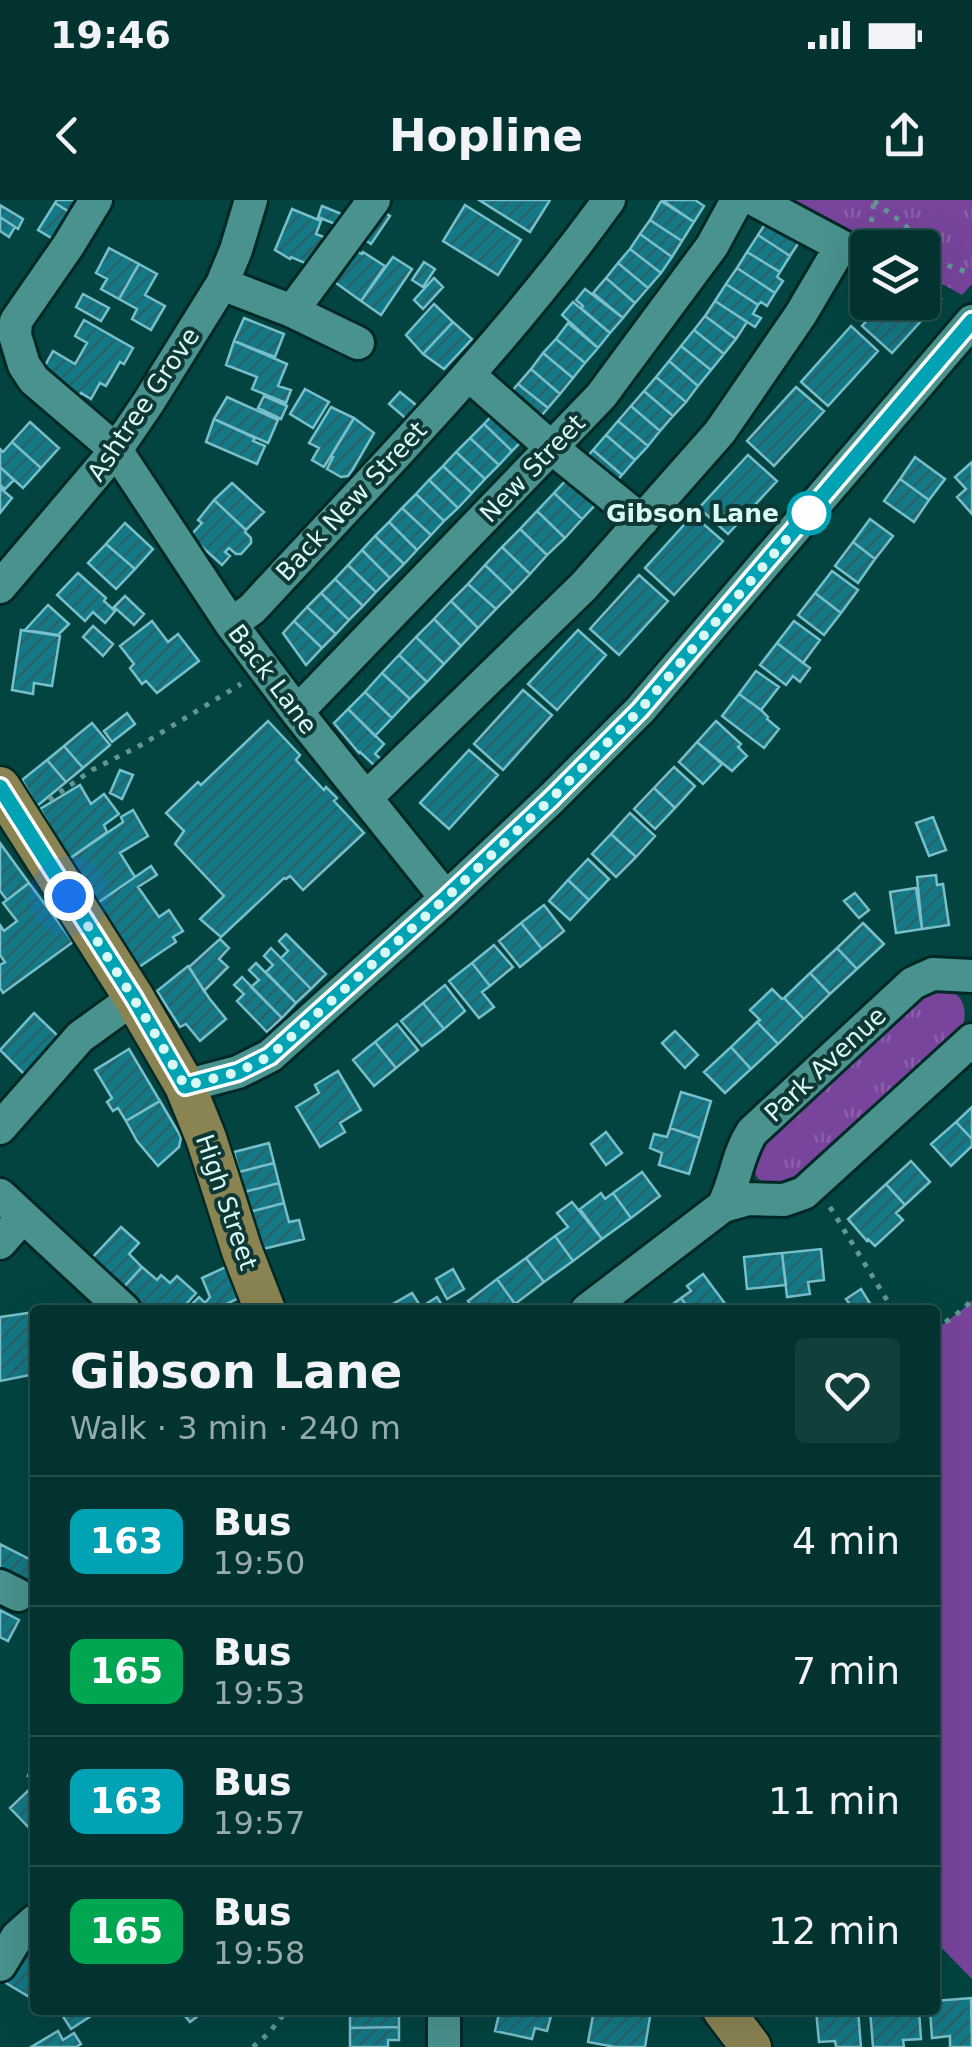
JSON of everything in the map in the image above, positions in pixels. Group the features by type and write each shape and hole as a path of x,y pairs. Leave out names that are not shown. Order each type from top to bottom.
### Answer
{"main road":[{"name":"High Street","path":"6,798 134,998 185,1086 263,1305"},
{"path":"726,2015 751,2047"}],"street":[{"name":"Back Lane","path":"96,200 16,321 15,334 24,365 34,380 116,450 230,624 446,898"},
{"name":"Ashtree Grove","path":"0,587 116,450 148,404 222,284 250,200"},
{"path":"292,311 374,200"},
{"name":"Back New Street","path":"230,624 252,608 469,375 562,265 608,200"},
{"name":"New Street","path":"298,712 601,396 712,246 737,200"},
{"path":"366,798 584,586 720,432 800,314 841,246 755,200"},
{"path":"222,284 292,311 358,343"},
{"path":"185,1086 238,1072 270,1056 552,798 640,710 972,322"},
{"path":"469,375 642,521"},
{"name":"Park Avenue","path":"724,1206 734,1185 743,1146 752,1132 913,983 933,974 972,976"},
{"path":"0,1128 80,1037 134,998"},
{"path":"593,1305 724,1206 748,1199 794,1198 816,1183 972,1040"},
{"path":"0,1243 11,1206 119,1305"},
{"path":"0,1965 17,1937 30,1925"},
{"path":"444,2015 444,2047"}],"path":[{"path":"864,200 875,200 941,263 972,274"},
{"path":"870,230 875,200"},
{"path":"6,798 92,770 264,669"},
{"path":"816,1183 889,1305"},
{"path":"940,1326 972,1300"},
{"path":"252,2047 284,2015"}],"green space":[{"path":"787,200 972,200 972,284 962,295 940,283 940,230 850,233"},
{"path":"944,989 962,1001 965,1013 960,1033 794,1183 760,1180 754,1169 755,1147 928,990"},
{"path":"972,1300 972,1979 940,1946 940,1326"}],"building":[{"path":"83,200 74,215 55,203"},
{"path":"479,200 550,200 530,232"},
{"path":"662,200 695,200 704,206 694,222"},
{"path":"661,201 694,222 682,241 650,220"},
{"path":"55,203 74,215 58,242 38,230"},
{"path":"0,205 23,219 18,229 0,217"},
{"path":"465,205 521,240 498,275 443,241"},
{"path":"322,206 344,215 340,226 318,217"},
{"path":"377,208 390,216 371,244 358,235"},
{"path":"292,209 321,221 316,234 334,241 317,268 275,250"},
{"path":"0,217 15,227 9,237 0,231"},
{"path":"769,218 801,239 790,256 758,235"},
{"path":"650,220 682,241 672,257 640,234"},
{"path":"640,234 672,257 661,273 630,249"},
{"path":"758,235 790,256 780,272 747,252"},
{"path":"350,247 385,266 361,301 329,278"},
{"path":"109,248 139,264 119,299 101,289 107,279 96,273"},
{"path":"630,249 661,273 648,288 618,263"},
{"path":"747,252 780,272 777,277 783,281 775,293 737,268"},
{"path":"393,257 412,269 381,315 361,301"},
{"path":"424,262 435,269 423,287 412,280"},
{"path":"618,263 648,288 635,303 606,278"},
{"path":"139,264 157,274 145,295 165,306 151,330 132,319 137,309 119,299"},
{"path":"737,268 775,293 767,306 761,302 758,305 726,284"},
{"path":"434,278 443,287 423,309 414,300"},
{"path":"606,278 635,303 623,318 593,293"},
{"path":"726,284 758,305 753,314 761,318 755,327 715,301"},
{"path":"585,289 623,318 610,333 576,300"},
{"path":"83,294 109,308 101,321 76,307"},
{"path":"715,301 747,322 736,339 705,316"},
{"path":"573,302 610,333 598,348 562,315"},
{"path":"434,304 453,322 423,354 406,335"},
{"path":"705,316 736,339 724,354 694,330"},
{"path":"244,318 284,334 275,357 234,341"},
{"path":"84,320 133,348 106,386 100,383 91,399 81,393 77,399 41,373 53,351 75,364 87,343 75,336"},
{"path":"868,320 922,320 892,353 862,326"},
{"path":"453,322 472,339 444,369 423,354"},
{"path":"568,323 598,348 585,363 556,339"},
{"path":"851,326 878,351 828,406 801,382"},
{"path":"694,330 724,354 711,370 681,346"},
{"path":"556,339 585,363 573,378 543,353"},
{"path":"234,341 287,364 278,386 291,390 286,403 252,389 257,377 226,365"},
{"path":"681,346 711,370 698,386 669,361"},
{"path":"543,353 573,378 560,394 531,369"},
{"path":"669,361 698,386 686,402 656,377"},
{"path":"531,369 560,394 548,408 518,384"},
{"path":"656,377 686,402 673,416 644,391"},
{"path":"518,384 548,408 535,423 505,399"},
{"path":"796,387 824,411 774,466 747,441"},
{"path":"305,389 329,402 313,428 290,414"},
{"path":"644,391 673,416 660,431 631,406"},
{"path":"400,392 421,409 410,422 389,404"},
{"path":"264,396 287,406 281,419 258,408"},
{"path":"227,397 278,420 268,443 214,419"},
{"path":"631,406 660,431 648,446 618,421"},
{"path":"331,407 354,418 324,467 312,460 319,448 309,443"},
{"path":"497,410 526,437 512,451 484,424"},
{"path":"354,418 374,433 348,476 341,477 327,469"},
{"path":"214,419 265,446 257,464 206,442"},
{"path":"618,421 648,446 635,460 606,435"},
{"path":"30,422 59,448 41,468 12,442"},
{"path":"484,424 512,451 499,465 470,438"},
{"path":"606,435 635,460 622,475 593,450"},
{"path":"470,438 499,465 485,479 456,452"},
{"path":"12,442 41,468 23,488 0,467 0,449 3,452"},
{"path":"593,450 622,475 609,490 580,465"},
{"path":"456,452 485,479 472,493 443,466"},
{"path":"748,455 777,481 728,534 699,508"},
{"path":"915,457 945,479 929,500 900,479"},
{"path":"972,462 972,514 957,497 966,489 955,477"},
{"path":"443,466 472,493 458,508 429,480"},
{"path":"0,467 14,480 5,489 0,485"},
{"path":"571,475 599,501 582,519 554,493"},
{"path":"900,479 929,500 914,522 884,501"},
{"path":"429,480 458,508 444,521 416,494"},
{"path":"232,483 264,512 246,530 214,500"},
{"path":"0,488 12,498 0,513"},
{"path":"554,493 582,519 565,538 537,511"},
{"path":"416,494 444,521 431,535 402,508"},
{"path":"214,500 251,538 241,554 229,548 225,552 230,556 222,565 190,536"},
{"path":"402,508 431,535 417,550 389,522"},
{"path":"537,511 565,538 547,555 520,529"},
{"path":"693,515 723,541 674,595 645,568"},
{"path":"870,519 893,536 875,559 853,542"},
{"path":"389,522 417,550 404,564 375,536"},
{"path":"125,523 153,549 135,569 106,544"},
{"path":"520,529 547,555 530,574 502,547"},
{"path":"375,536 404,564 390,578 362,550"},
{"path":"853,542 875,559 858,583 835,566"},
{"path":"106,544 135,569 116,589 88,563"},
{"path":"502,547 530,574 513,592 485,565"},
{"path":"362,550 390,578 376,592 348,565"},
{"path":"348,565 376,592 363,606 335,579"},
{"path":"485,565 513,592 496,609 468,584"},
{"path":"832,571 858,590 841,613 815,593"},
{"path":"78,573 115,611 105,623 93,612 85,621 57,595"},
{"path":"639,575 668,601 619,655 590,629"},
{"path":"335,579 363,606 349,620 321,593"},
{"path":"468,584 496,609 478,628 451,601"},
{"path":"321,593 349,620 336,634 307,607"},
{"path":"815,593 841,613 824,635 798,615"},
{"path":"125,596 144,614 134,625 114,607"},
{"path":"451,601 478,628 461,646 434,619"},
{"path":"48,605 69,624 58,635 25,630"},
{"path":"307,607 336,634 322,648 294,621"},
{"path":"434,619 461,646 444,664 416,637"},
{"path":"152,621 168,642 178,634 199,661 157,693 146,681 142,684 130,668 134,664 120,646"},
{"path":"294,621 322,648 306,665 283,633"},
{"path":"794,621 820,640 803,663 777,643"},
{"path":"93,626 113,644 103,656 83,637"},
{"path":"21,630 60,636 52,686 34,683 33,694 12,690"},
{"path":"578,630 606,655 557,710 528,684"},
{"path":"416,637 444,664 427,682 399,655"},
{"path":"777,643 810,668 800,682 793,676 786,685 760,665"},
{"path":"399,655 427,682 410,699 382,673"},
{"path":"756,671 779,687 761,710 739,694"},
{"path":"382,673 410,699 392,718 365,692"},
{"path":"523,690 552,715 503,770 474,744"},
{"path":"365,692 392,718 375,736 348,709"},
{"path":"739,694 779,729 764,748 722,716"},
{"path":"348,709 384,744 375,754 382,760 376,767 334,723"},
{"path":"127,713 135,724 112,742 104,731"},
{"path":"268,721 300,755 296,760 337,798 334,801 364,833 303,890 290,876 284,878 221,937 200,919 224,896 175,844 184,831 166,813"},
{"path":"716,721 741,744 738,747 747,756 732,771 697,742"},
{"path":"92,723 110,745 83,768 64,746"},
{"path":"697,742 722,764 703,784 679,762"},
{"path":"64,746 83,768 66,782 47,760"},
{"path":"469,750 498,775 449,829 420,803"},
{"path":"47,760 66,782 37,806 22,780"},
{"path":"674,767 695,786 675,808 654,788"},
{"path":"120,770 133,775 122,799 110,793"},
{"path":"80,785 91,804 104,794 119,814 104,825 107,832 69,859 40,809"},
{"path":"654,788 675,808 655,829 634,809"},
{"path":"133,810 148,836 120,853 135,877 96,904 69,859 123,822 121,817"},
{"path":"630,813 655,836 636,857 611,834"},
{"path":"933,817 946,850 929,856 916,823"},
{"path":"611,834 636,857 616,877 592,854"},
{"path":"0,843 29,883 7,900 0,891"},
{"path":"588,859 609,879 589,900 568,880"},
{"path":"151,866 157,875 138,887 159,917 169,910 183,931 173,937 176,942 139,967 96,904"},
{"path":"936,875 937,885 943,884 949,925 922,929 917,877"},
{"path":"568,880 589,900 570,920 549,901"},
{"path":"29,883 73,942 3,993 0,965 5,962 0,955 0,925 4,931 17,921 3,903"},
{"path":"916,888 922,929 896,933 890,892"},
{"path":"855,893 869,910 859,918 844,901"},
{"path":"544,905 564,931 542,949 521,923"},
{"path":"521,923 542,949 520,967 499,941"},
{"path":"863,923 884,944 857,969 837,948"},
{"path":"286,934 326,974 311,989 281,958 288,951 279,941"},
{"path":"220,939 229,948 219,959 228,967 204,991 189,967"},
{"path":"494,945 513,967 490,986 472,963"},
{"path":"271,948 311,989 296,1003 266,972 273,965 264,956"},
{"path":"837,948 857,969 830,994 810,973"},
{"path":"256,963 296,1003 282,1018 251,987 259,980 249,970"},
{"path":"472,963 490,986 482,992 494,1007 479,1018 449,981"},
{"path":"188,966 226,1019 200,1041 186,1024 180,1027 157,991"},
{"path":"810,973 830,994 804,1019 784,998"},
{"path":"242,977 282,1018 267,1032 237,1001 244,994 234,985"},
{"path":"445,985 465,1011 444,1029 423,1003"},
{"path":"772,989 804,1019 778,1044 750,1010"},
{"path":"423,1003 444,1029 422,1046 401,1021"},
{"path":"34,1013 59,1037 24,1074 0,1050"},
{"path":"757,1022 778,1044 751,1069 731,1047"},
{"path":"397,1024 418,1050 396,1068 375,1042"},
{"path":"675,1031 698,1055 685,1068 662,1043"},
{"path":"375,1042 396,1068 374,1086 353,1060"},
{"path":"731,1047 751,1069 725,1093 704,1072"},
{"path":"129,1049 160,1101 126,1121 118,1108 113,1111 107,1102 112,1098 95,1070"},
{"path":"338,1071 361,1110 340,1123 345,1132 320,1147 296,1107 319,1093 315,1085"},
{"path":"681,1092 711,1101 700,1138 670,1128"},
{"path":"160,1101 181,1137 179,1147 158,1166 126,1121"},
{"path":"972,1107 972,1139 956,1122"},
{"path":"956,1122 972,1139 972,1146 951,1166 931,1144"},
{"path":"670,1128 700,1138 689,1174 659,1165 662,1153 650,1148 654,1134 667,1137"},
{"path":"606,1132 622,1153 606,1165 591,1144"},
{"path":"269,1143 274,1163 239,1172 234,1152"},
{"path":"911,1161 930,1182 905,1205 886,1184"},
{"path":"274,1163 279,1183 244,1192 239,1172"},
{"path":"642,1172 660,1196 631,1218 613,1193"},
{"path":"279,1183 284,1203 249,1212 244,1192"},
{"path":"886,1184 905,1205 896,1213 903,1220 875,1246 848,1219"},
{"path":"601,1193 605,1199 613,1193 631,1218 602,1239 580,1209"},
{"path":"572,1202 602,1239 573,1261 555,1236 568,1227 557,1213"},
{"path":"284,1203 289,1222 299,1220 304,1239 259,1250 249,1212"},
{"path":"121,1227 139,1243 129,1254 142,1267 122,1289 90,1260"},
{"path":"555,1236 573,1261 544,1282 526,1258"},
{"path":"821,1249 824,1280 808,1282 810,1294 787,1297 782,1253"},
{"path":"782,1253 786,1285 747,1289 744,1257"},
{"path":"526,1258 544,1282 515,1304 497,1279"},
{"path":"142,1267 157,1280 161,1275 170,1283 177,1276 196,1293 185,1305 139,1305 122,1289"},
{"path":"226,1267 239,1298 224,1305 193,1305 199,1297 205,1303 210,1297 202,1278"},
{"path":"453,1269 464,1289 447,1299 436,1279"},
{"path":"703,1274 726,1305 686,1305 681,1298 691,1291 687,1286"},
{"path":"497,1279 515,1304 471,1305 468,1301"},
{"path":"861,1289 871,1305 850,1305 846,1299"},
{"path":"412,1293 420,1305 394,1305"},
{"path":"437,1297 442,1305 424,1305"},
{"path":"30,1313 30,1375 0,1381 0,1317"},
{"path":"0,1544 30,1559 30,1586 0,1571"},
{"path":"0,1610 19,1620 8,1641 0,1637"},
{"path":"30,1788 30,1829 10,1808"},
{"path":"26,1949 30,1952 30,1997 6,1983"},
{"path":"971,1998 972,2047 950,2047 950,2036 932,2038 930,2015 940,2015 940,2001"},
{"path":"62,2015 92,2015 71,2029"},
{"path":"350,2015 399,2015 399,2027 350,2028"},
{"path":"499,2015 551,2016 547,2031 535,2028 532,2039 495,2031"},
{"path":"593,2015 650,2015 645,2047 588,2042"},
{"path":"816,2015 858,2015 861,2047 819,2042"},
{"path":"870,2015 919,2015 921,2039 903,2040 904,2047 873,2047"},
{"path":"399,2027 399,2040 388,2040 388,2047 350,2047 350,2028"},
{"path":"58,2031 63,2040 74,2033 81,2044 31,2047"}],"bus line":[{"name":"163","path":"0,787 185,1086 238,1072 270,1056 446,898 640,710 972,321"}],"place":[{"name":"Gibson Lane","path":"809,513"}],"route":[{"path":"69,896 185,1086 238,1072 270,1056 446,898 640,710 809,513"}]}
